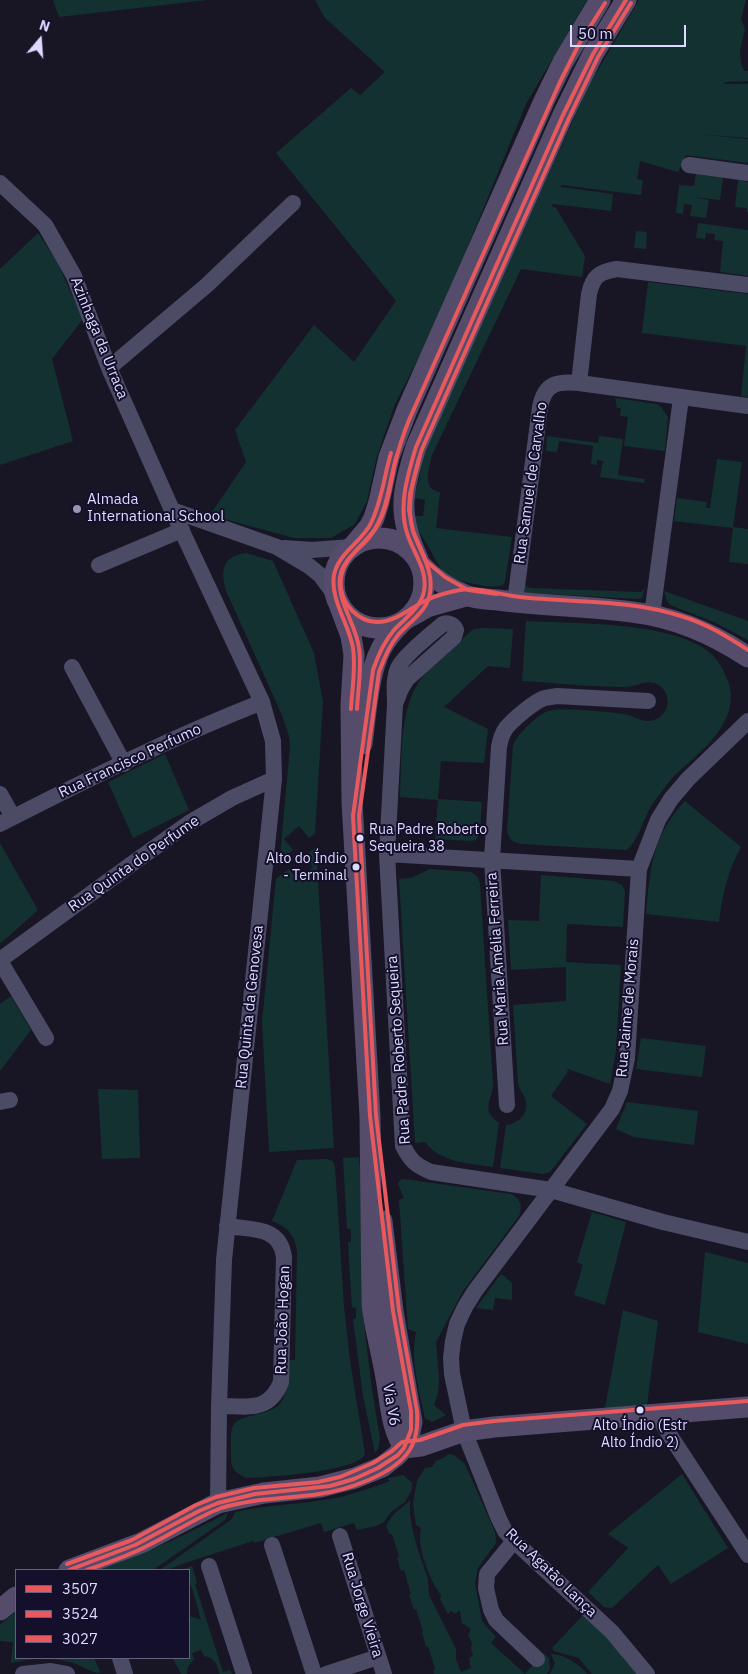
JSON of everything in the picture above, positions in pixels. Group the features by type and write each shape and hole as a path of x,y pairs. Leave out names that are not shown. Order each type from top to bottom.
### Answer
{"main road":[{"path":"466,596 427,607 406,620 386,628 371,628 363,626 351,618 337,600 334,581 335,570 343,555 370,526 374,518 390,457 407,410 544,101 563,62 600,0"},
{"path":"406,620 419,606 424,593 424,579 420,562 407,533 403,510 408,472 416,447 563,114 593,54 626,0"},
{"path":"353,546 371,538 386,538 402,544 412,551 420,562 441,582 466,596 652,615 702,630 748,657"},
{"name":"Via V6","path":"337,600 350,636 354,655 351,704 354,866 370,1116 371,1283 374,1320 394,1427 404,1448"},
{"name":"Via V6","path":"353,816 373,670 381,648 406,620"},
{"path":"72,1569 141,1543 218,1503 264,1493 320,1488 355,1478 382,1467 404,1448 421,1446 464,1431 748,1407"},
{"path":"0,1610 15,1598"}],"street":[{"path":"689,165 748,173"},
{"name":"Azinhaga da Urraca","path":"0,183 45,225 74,276 110,368 172,510"},
{"path":"110,368 207,285 293,203"},
{"path":"579,383 589,294 592,284 598,276 606,271 617,269 748,285"},
{"name":"Rua Samuel de Carvalho","path":"515,602 540,407 542,396 548,388 556,383 579,383 748,406"},
{"path":"652,615 681,398"},
{"path":"172,510 277,547 314,570 326,582 337,600"},
{"name":"Rua Quinta da Genovesa","path":"172,510 262,702 272,741 274,779 224,1260 218,1503"},
{"path":"99,565 182,530"},
{"path":"277,547 312,550 353,546"},
{"path":"395,704 404,684 454,637 456,630 453,625 449,623 443,624 403,660 402,666 406,672 411,673 417,670"},
{"name":"Rua Padre Roberto Sequeira","path":"403,660 396,674 387,854 404,1146 410,1158 417,1166 431,1172 551,1190 663,1222 748,1242"},
{"path":"72,667 124,764"},
{"name":"Rua Maria Amélia Ferreira","path":"507,1105 492,859 501,737 506,729 535,703 544,698 557,696 648,702"},
{"name":"Rua Francisco Perfumo","path":"6,820 217,720 262,702"},
{"name":"Rua Jaime de Morais","path":"464,1431 452,1374 451,1358 457,1324 476,1291 612,1109 624,1075 627,1058 640,869 658,820 671,798 688,779 748,721"},
{"name":"Rua Quinta do Perfume","path":"0,960 189,823 232,798 274,779"},
{"path":"0,794 6,820"},
{"path":"387,854 640,869"},
{"path":"0,960 46,1038"},
{"name":"Rua João Hogan","path":"219,1406 253,1406 263,1404 277,1392 281,1382 283,1249 280,1241 274,1235 227,1226"},
{"path":"656,1414 748,1555"},
{"name":"Rua Agatão Lança","path":"464,1431 506,1531 514,1541 612,1632 647,1674"},
{"name":"Rua Jorge Vieira","path":"340,1536 384,1674"},
{"path":"514,1541 488,1574 486,1588 491,1610 501,1627 537,1659"},
{"path":"272,1545 314,1674"},
{"path":"209,1566 244,1674"},
{"path":"326,1674 378,1657"},
{"path":"120,1659 125,1674"},
{"path":"23,1674 40,1671 67,1674"}],"green space":[{"path":"53,0 207,0 59,17"},
{"path":"315,0 587,0 526,104 437,322 395,404 377,456 367,501 355,524 331,538 294,538 210,515 246,462 235,430 314,325 354,362 396,301 276,153 351,88 360,95 385,72 325,18"},
{"path":"639,0 746,0 741,19 745,29 740,50 744,71 748,71 748,81 725,82 723,84 748,84 748,138 696,134 748,139 748,163 686,155 678,172 640,161 637,179 643,180 641,195 561,185 561,187 613,194 611,211 553,204 551,206 556,208 585,256 582,277 521,269 432,455 428,472 428,483 434,490 440,492 436,528 512,537 503,585 478,585 458,580 447,575 439,566 413,516 423,516 425,500 414,498 426,450 442,409 588,87"},
{"path":"696,174 723,178 720,200 693,197 709,200 706,218 690,216 692,205 684,204 683,214 676,213 679,185 694,186"},
{"path":"738,180 748,182 748,212 747,208 735,207"},
{"path":"698,223 748,230 748,276 720,272 723,241 714,240 715,234 706,233 705,239 696,238"},
{"path":"636,231 647,232 646,249 634,248"},
{"path":"38,233 56,260 83,319 52,359 73,441 0,465 0,269"},
{"path":"648,282 748,294 748,397 741,396 746,346 642,333"},
{"path":"615,398 656,404 661,407 668,417 665,451 624,446 628,417 620,416 621,408 617,408"},
{"path":"547,436 598,443 599,436 623,439 618,475 645,479 644,483 600,477 603,461 597,460 597,465 591,464 593,446 559,441 557,452 546,451"},
{"path":"717,459 742,462 733,527 748,529 748,564 729,562 733,528 674,521 677,498 707,502 706,508 710,508"},
{"path":"246,553 273,561 314,653 323,702 315,833 309,838 299,826 284,839 293,850 282,859 280,857 290,746 289,736 282,715 227,593 223,572 227,562 238,555"},
{"path":"524,583 530,588 641,592 645,588 642,598 638,599 529,593 525,592"},
{"path":"664,591 748,621 748,640 716,623 670,605"},
{"path":"526,621 620,626 669,634 690,641 708,651 722,667 729,685 731,697 725,721 712,740 675,775 662,791 650,808 633,843 626,850 521,844 509,837 507,831 513,745 533,721 548,711 563,709 624,714 649,721 657,719 664,713 668,701 663,688 651,682 625,687 522,681"},
{"path":"483,628 513,629 510,668 488,666 444,707 488,729 484,763 441,761 438,799 482,802 480,832 476,840 471,841 435,839 438,800 400,797 405,718 415,689 423,676 471,631"},
{"path":"165,754 189,810 133,838 108,782"},
{"path":"685,801 741,847 726,883 719,922 646,914 651,868 659,840 674,814"},
{"path":"0,843 38,910 1,943 0,942"},
{"path":"316,847 334,1148 269,1152 262,1021 276,879 289,869 298,880 313,867 305,856"},
{"path":"430,869 471,872 478,877 480,884 493,1084 488,1109 493,1118 499,1123 493,1167 456,1161 439,1154 425,1142 415,1143 399,879 411,878"},
{"path":"541,875 614,881 622,885 625,892 623,927 567,924 566,962 621,965 616,1051 610,1084 568,1069 551,1096 587,1124 550,1172 543,1174 500,1168 506,1125 519,1120 525,1113 526,1108 525,1098 518,1083 513,1005 566,1001 566,967 511,970 508,920 539,921"},
{"path":"11,996 31,1030 0,1071 0,1004"},
{"path":"641,1038 706,1046 702,1077 636,1069"},
{"path":"98,1089 138,1090 140,1158 102,1159"},
{"path":"627,1102 698,1111 694,1145 634,1137 616,1129"},
{"path":"359,1157 361,1180 361,1299 380,1439 375,1453 363,1396 353,1319 356,1318 356,1308 352,1307 348,1242 351,1242 351,1229 347,1229 343,1158"},
{"path":"327,1159 333,1161 335,1167 344,1306 350,1361 365,1454 359,1460 330,1469 291,1475 247,1478 240,1475 232,1464 232,1428 235,1423 246,1417 267,1412 279,1405 286,1389 287,1360 295,1360 297,1252 290,1232 272,1221 297,1160"},
{"path":"400,1180 511,1194 517,1198 521,1206 519,1216 463,1291 436,1342 439,1378 438,1393 434,1405 446,1415 432,1422 425,1418 416,1375 414,1343 416,1332 408,1329 399,1200 404,1198 398,1184"},
{"path":"592,1212 626,1222 605,1305 574,1295 583,1265 577,1262"},
{"path":"705,1252 748,1263 748,1344 698,1332"},
{"path":"500,1275 503,1275 512,1283 512,1300 495,1298 493,1310 476,1308"},
{"path":"623,1310 658,1321 647,1405 605,1408"},
{"path":"448,1454 454,1455 465,1464 495,1532 496,1543 478,1568 475,1583 482,1621 496,1637 491,1643 525,1674 434,1674 433,1670 435,1669 428,1646 426,1647 416,1609 414,1610 409,1595 411,1594 404,1570 401,1571 397,1558 399,1556 392,1534 389,1534 386,1527 394,1515 410,1500 412,1528 428,1579 429,1595 456,1649 456,1659 461,1672 471,1668 469,1658 473,1656 472,1642 468,1635 471,1629 462,1623 460,1611 455,1614 451,1611 448,1614 440,1599 441,1595 433,1581 422,1553 420,1544 421,1528 416,1525 413,1503 417,1481 425,1468 432,1467 436,1461"},
{"path":"682,1474 728,1548 671,1584 658,1565 612,1608 604,1607 588,1592 628,1548 608,1534"},
{"path":"403,1475 412,1483 412,1489 405,1502 391,1512 384,1522 376,1526 357,1530 354,1523 324,1532 321,1523 254,1543 253,1541 170,1569 161,1569 232,1519 235,1512 340,1497 390,1481 389,1478"},
{"path":"228,1513 225,1520 154,1569 101,1569 171,1541"},
{"path":"192,1566 197,1583 195,1584 223,1672 230,1670 232,1674 219,1674 215,1662 204,1656 201,1650 192,1653 194,1659 188,1667 187,1674 181,1674 173,1659 190,1659 190,1616 201,1620 190,1584 190,1569 184,1569"},
{"path":"15,1612 15,1659 35,1659 11,1663 13,1642 0,1641 0,1625"},
{"path":"584,1614 608,1637 637,1674 592,1674 579,1658 554,1651 552,1648"},
{"path":"543,1653 549,1658 550,1669 547,1674 525,1674"},
{"path":"551,1654 571,1660 587,1674 550,1674 555,1663"},
{"path":"50,1659 94,1659 100,1671 99,1673 74,1663"}],"transit line":[{"name":"3507","path":"72,1569 135,1545 218,1503 255,1494 330,1486 354,1479 378,1468 398,1455 404,1448 411,1430 411,1411 393,1311 370,1116 353,816 373,670 387,639 420,603 424,591 424,575 407,533 403,512 405,490 416,447 563,115 593,54 626,0"},
{"name":"3027","path":"605,3 578,46 560,82 409,420 397,455 383,514 371,535 347,562 341,578 342,594 352,611 363,619 376,622 390,620 435,597 468,589 520,597 623,604 664,611 701,623 748,650"},
{"name":"3524","path":"90,1569 140,1550 202,1516 221,1508 257,1500 307,1496 356,1485 381,1474 402,1460 414,1442 417,1411 399,1310 376,1115 359,816 379,672 392,643 422,611 430,593 430,576 413,531 410,511 410,500 422,449 569,118 598,57 631,3"},
{"name":"3507","path":"351,709 354,671 353,648 337,603 334,575 340,560 367,530 375,515 391,453"},
{"name":"3524","path":"357,709 360,656 357,639 341,596 341,571 377,526 397,455"},
{"name":"3027","path":"419,459 410,494 409,510 413,531 426,561 445,577 468,590 497,594"},
{"name":"3027","path":"67,1564 132,1540 196,1505 216,1497 254,1488 318,1482 340,1477 373,1463 402,1442 420,1440 463,1425 748,1401"}],"place":[{"name":"Almada International School","path":"77,509"},
{"name":"Rua Padre Roberto Sequeira 38","path":"360,838"},
{"name":"Alto do Índio - Terminal","path":"356,867"},
{"name":"Alto Índio (Estr Alto Índio 2)","path":"640,1410"}]}
